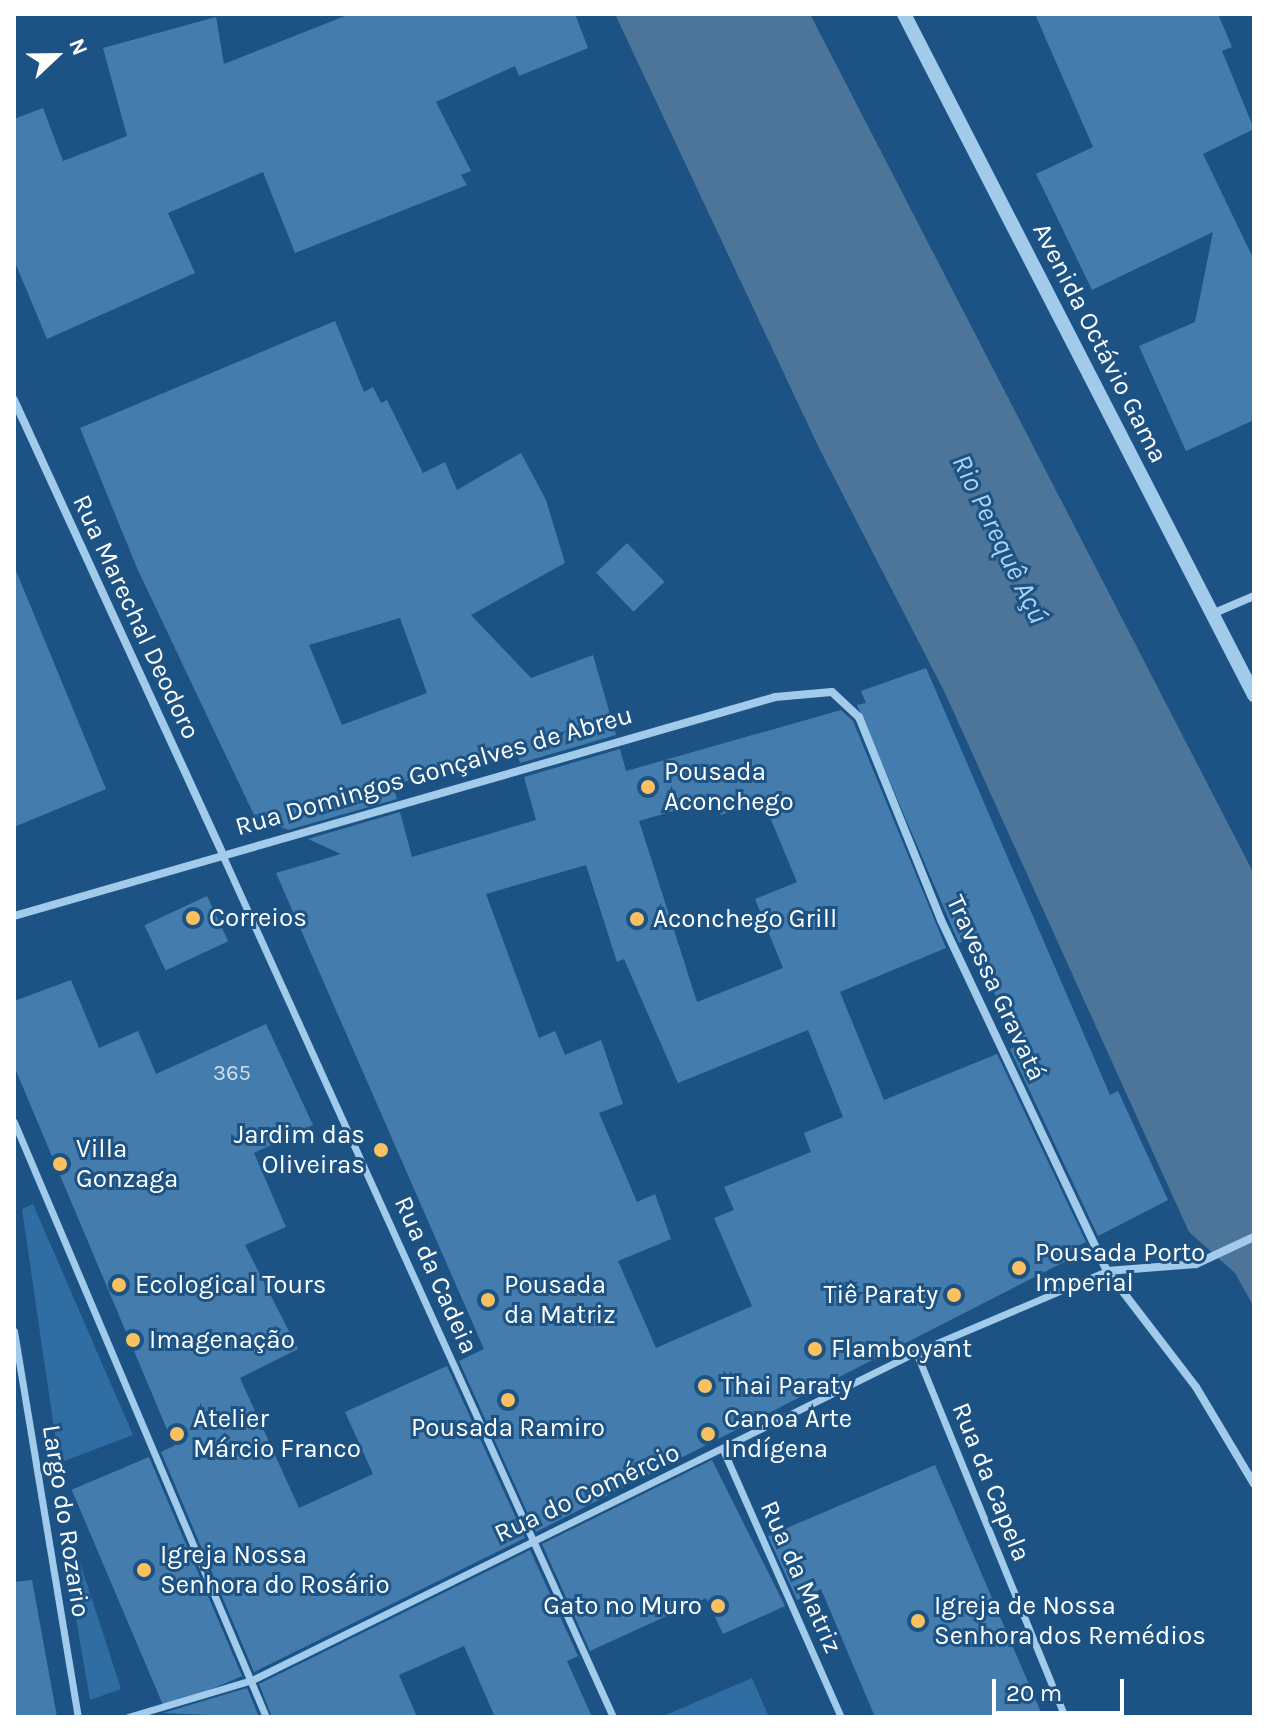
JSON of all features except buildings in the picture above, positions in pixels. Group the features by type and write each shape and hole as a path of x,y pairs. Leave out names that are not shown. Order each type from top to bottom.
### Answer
{"street":[{"name":"Avenida Octávio Gama","path":"904,14 1254,695"},
{"name":"Rua Marechal Deodoro","path":"14,400 221,851"},
{"path":"1212,614 1254,596"},
{"name":"Rua Domingos Gonçalves de Abreu","path":"14,916 221,851 775,697 832,692 859,717"},
{"name":"Travessa Gravatá","path":"859,717 941,920 1107,1271 1196,1387 1254,1484"},
{"name":"Rua da Cadeia","path":"221,851 613,1717"},
{"path":"14,1122 266,1717"},
{"name":"Rua do Comércio","path":"128,1717 252,1680 534,1538 724,1452 916,1352 1107,1271 1196,1264 1254,1237"},
{"name":"Largo do Rozario","path":"14,1331 78,1717"},
{"name":"Rua da Capela","path":"916,1352 1065,1717"},
{"name":"Rua da Matriz","path":"724,1452 841,1717"}],"shaded area":[{"path":"33,1204 133,1435 59,1463 22,1209"},
{"path":"76,1550 121,1689 90,1700 65,1555"},
{"path":"752,1678 769,1717 661,1717"}],"water":[{"name":"Rio Perequê Açú","path":"615,14 810,14 1254,874 1254,1307 1235,1273 1189,1232 945,693 819,448"}],"place":[{"name":"Pousada Aconchego","path":"648,787"},
{"name":"Correios","path":"193,918"},
{"name":"Aconchego Grill","path":"637,919"},
{"name":"Jardim das Oliveiras","path":"381,1150"},
{"name":"Villa Gonzaga","path":"60,1164"},
{"name":"Pousada Porto Imperial","path":"1019,1268"},
{"name":"Ecological Tours","path":"119,1285"},
{"name":"Tiê Paraty","path":"954,1295"},
{"name":"Pousada da Matriz","path":"488,1300"},
{"name":"Imagenação","path":"133,1340"},
{"name":"Flamboyant","path":"815,1349"},
{"name":"Thai Paraty","path":"705,1386"},
{"name":"Pousada Ramiro","path":"508,1400"},
{"name":"Atelier Márcio Franco","path":"177,1434"},
{"name":"Canoa Arte Indígena","path":"708,1434"},
{"name":"Igreja Nossa Senhora do Rosário","path":"144,1570"},
{"name":"Gato no Muro","path":"718,1606"},
{"name":"Igreja de Nossa Senhora dos Remédios","path":"918,1621"}]}
